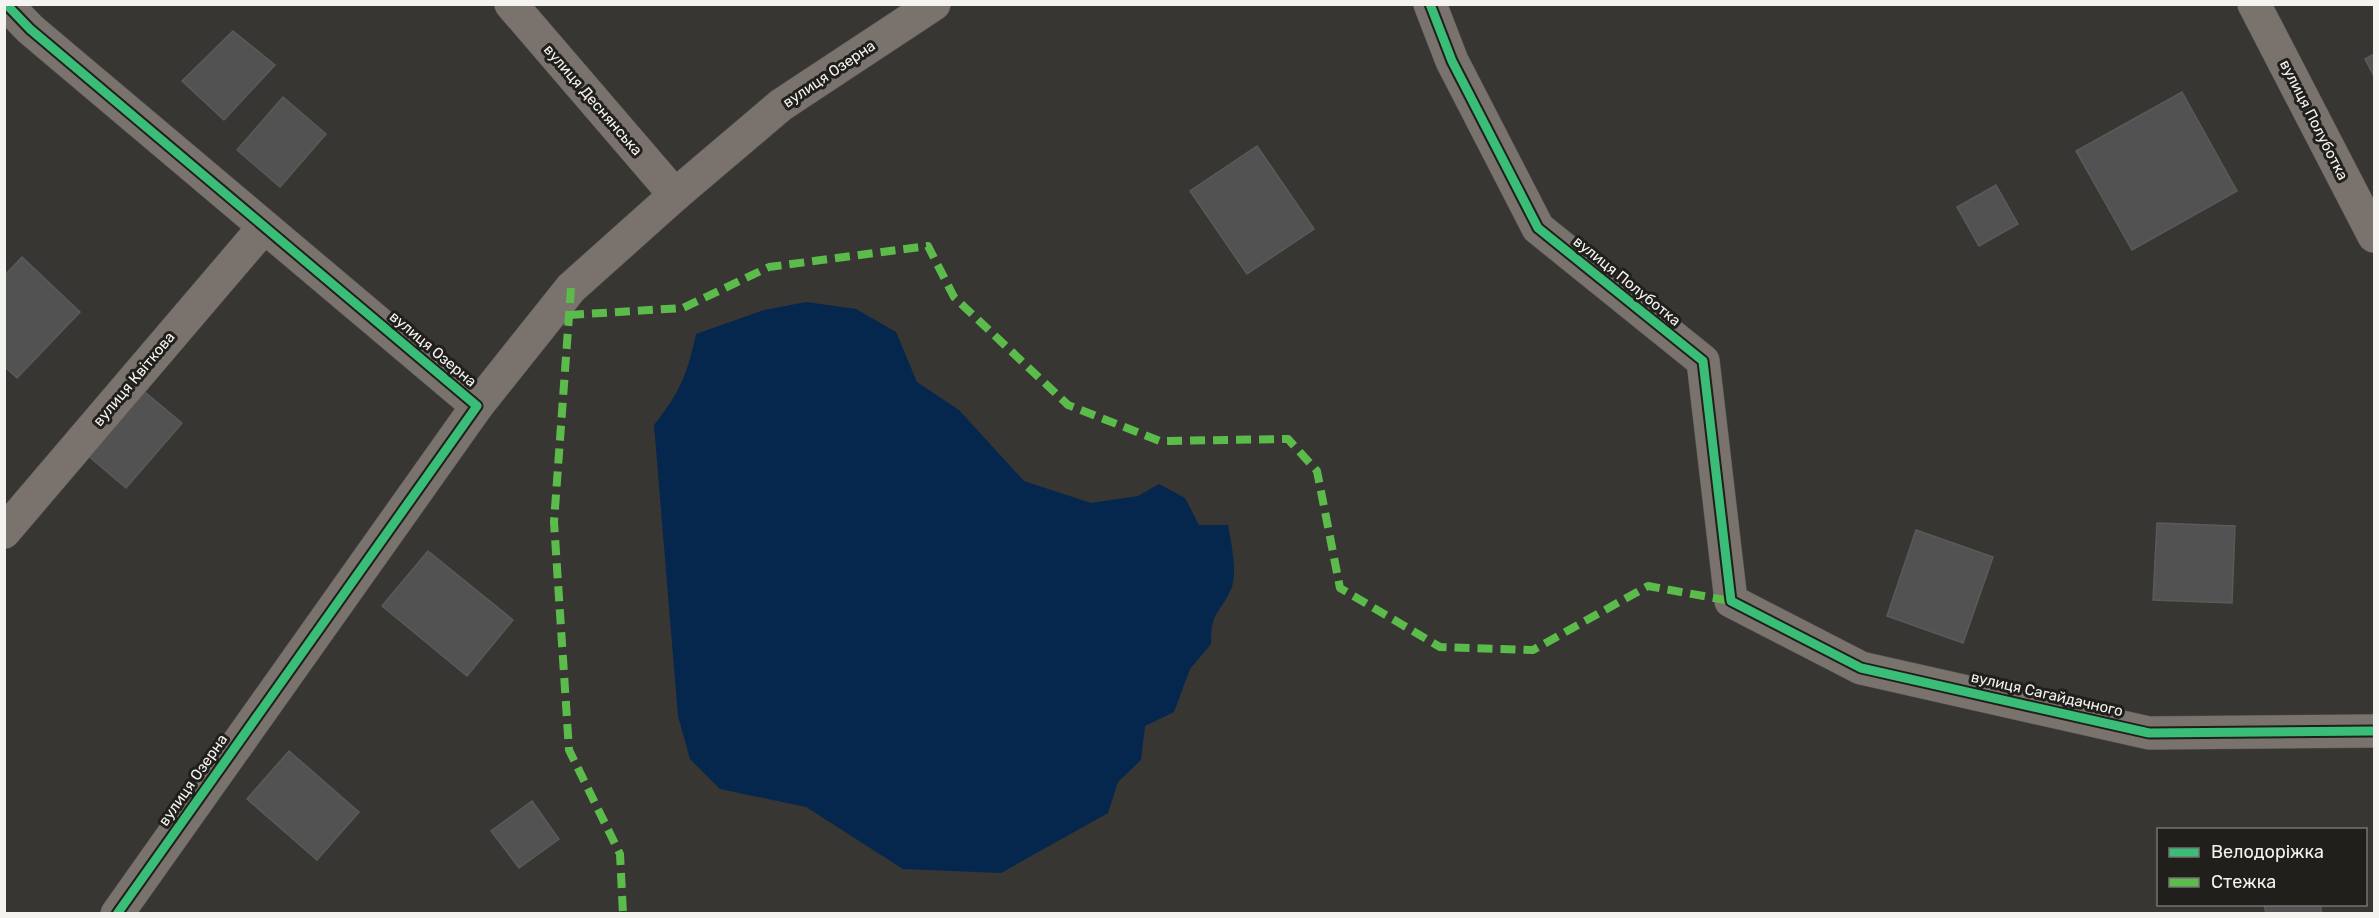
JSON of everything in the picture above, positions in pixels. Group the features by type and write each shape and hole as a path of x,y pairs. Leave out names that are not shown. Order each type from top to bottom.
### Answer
{"street":[{"name":"вулиця Озерна","path":"6,4 30,29 477,406"},
{"name":"вулиця Деснянська","path":"511,4 675,195"},
{"name":"вулиця Озерна","path":"117,914 477,406 571,288 781,105 934,4"},
{"name":"вулиця Полуботка","path":"1430,4 1452,61 1538,228 1703,361 1731,602"},
{"name":"вулиця Полуботка","path":"2254,4 2374,236"},
{"name":"вулиця Квіткова","path":"4,532 264,227"},
{"name":"вулиця Сагайдачного","path":"1731,602 1861,668 2149,733 2374,731"}],"water":[{"path":"806,302 856,309 896,332 917,382 959,410 1024,481 1091,503 1138,496 1159,484 1185,498 1199,525 1228,525 1233,557 1233,583 1214,619 1211,644 1190,669 1174,712 1145,726 1141,760 1118,782 1108,813 1001,873 903,869 806,807 720,789 690,759 678,716 654,425 670,403 681,382 696,334 764,310"}],"building":[{"path":"233,31 275,65 224,120 182,81"},
{"path":"2374,54 2374,76 2365,59"},
{"path":"2182,92 2237,191 2132,250 2076,151"},
{"path":"283,97 326,134 280,187 237,150"},
{"path":"1257,146 1314,229 1247,274 1190,191"},
{"path":"1996,185 2018,224 1979,246 1957,207"},
{"path":"22,257 80,312 17,378 4,366 4,276"},
{"path":"134,383 182,423 126,488 79,448"},
{"path":"2157,523 2235,526 2232,603 2153,600"},
{"path":"1916,530 1993,557 1963,643 1887,616"},
{"path":"428,551 513,620 467,676 382,606"},
{"path":"289,751 359,812 317,860 247,799"},
{"path":"532,801 559,839 519,868 491,831"},
{"path":"2264,906 2320,906 2322,914 2266,914"}],"marked path":[{"path":"569,315 683,308 769,267 928,246 954,297 1068,405 1160,441 1288,439 1317,471 1340,588 1440,647 1533,650 1648,586 1731,601"},
{"path":"571,288 554,522 569,750 620,854 623,914"}],"cycle path":[{"path":"6,4 30,29 477,406 117,914"},
{"path":"1430,4 1452,61 1538,228 1703,361 1731,601 1861,668 2149,733 2374,731"}]}
